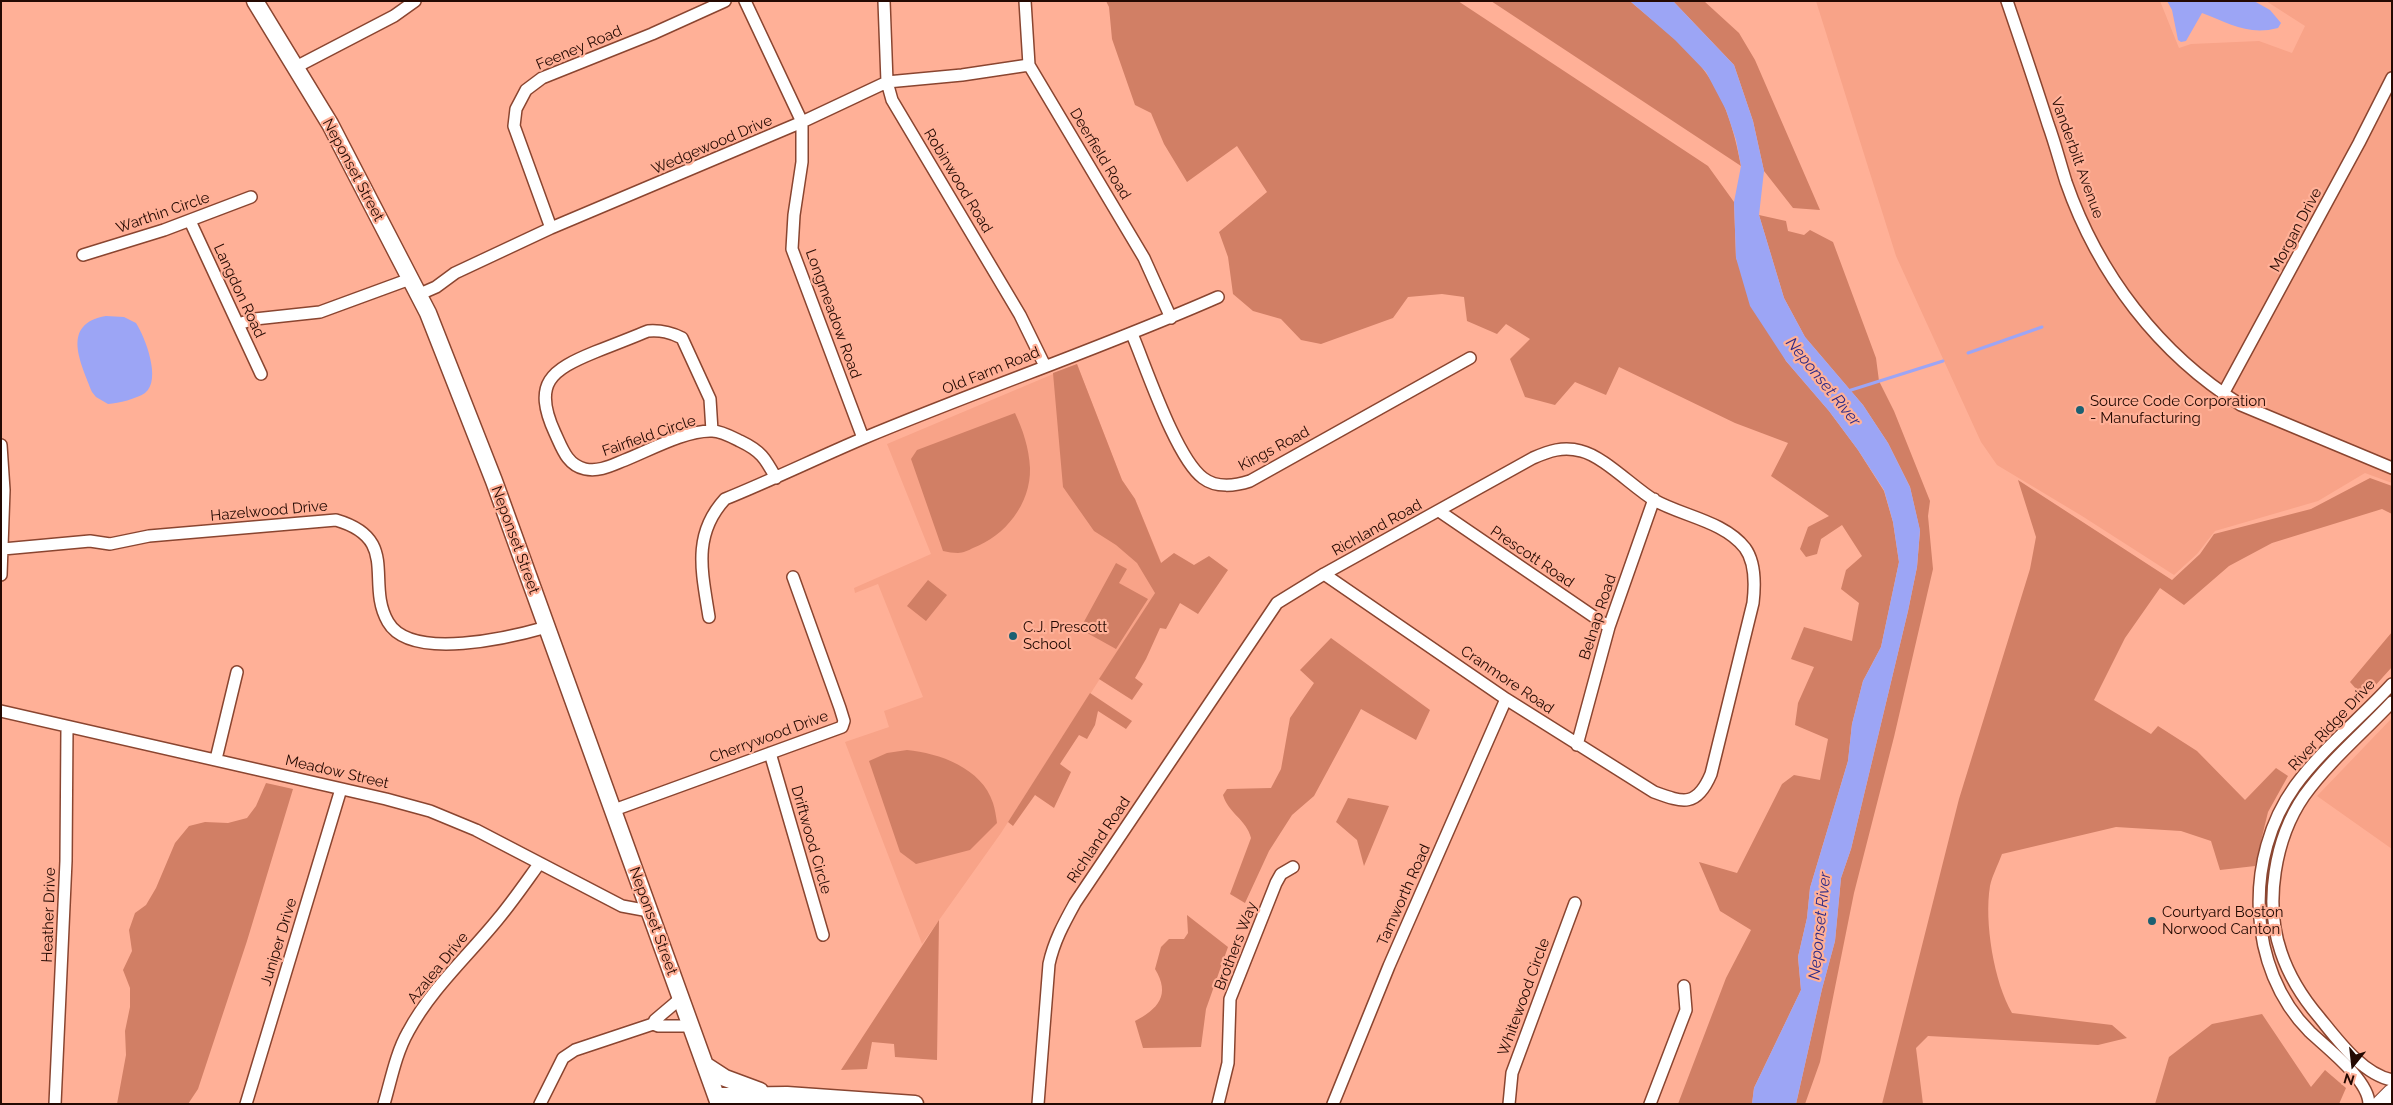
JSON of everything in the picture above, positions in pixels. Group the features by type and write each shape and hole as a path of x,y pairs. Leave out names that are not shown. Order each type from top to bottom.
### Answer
{"main road":[{"name":"Neponset Street","path":"256,1 346,154 410,279 420,294 484,455 718,1100"},
{"path":"705,1065 725,1078 748,1088 774,1095"},
{"path":"2381,1104 2392,1093"},
{"path":"759,1104 774,1095"},
{"path":"718,1100 774,1095 915,1104"}],"street":[{"path":"296,67 394,16 415,1"},
{"name":"Feeney Road","path":"551,228 514,126 516,109 526,90 542,78 652,34 725,1"},
{"name":"Longmeadow Road","path":"745,1 802,122 802,162 794,215 792,249 863,438"},
{"name":"Robinwood Road","path":"884,1 886,82 892,100 1020,315 1045,366"},
{"name":"Deerfield Road","path":"1025,1 1029,65 1144,258 1171,318"},
{"name":"Vanderbilt Avenue","path":"2008,1 2066,183 2086,228 2115,283 2135,311 2166,346 2223,394 2271,418 2392,468"},
{"name":"Wedgewood Drive","path":"420,294 436,287 455,273 551,228 802,122 886,82 962,75 1029,65"},
{"name":"Morgan Drive","path":"2223,394 2351,160 2392,78"},
{"name":"Warthin Circle","path":"83,255 190,220 251,197"},
{"name":"Langdon Road","path":"190,220 261,374"},
{"path":"238,324 255,319 320,312 410,279"},
{"name":"Old Farm Road","path":"709,617 702,552 703,535 713,512 725,498 776,478 863,438 1045,366 1132,334 1218,297"},
{"name":"Fairfield Circle","path":"712,431 710,399 682,338 661,330 648,331 570,362 552,376 544,399 560,444 572,462 586,469 604,468 688,435 712,431 730,436 755,449 766,458 776,478"},
{"name":"Kings Road","path":"1132,334 1178,444 1189,465 1203,478 1212,482 1236,486 1250,481 1470,358"},
{"path":"1,445 4,490 1,575"},
{"name":"Richland Road","path":"1038,1104 1049,964 1053,947 1075,903 1277,603 1324,574 1553,450 1584,451 1623,476 1654,500 1725,531 1746,548 1755,584 1754,604 1711,774 1703,792 1692,800 1679,800"},
{"name":"Belnap Road","path":"1577,745 1609,627 1654,500"},
{"name":"Prescott Road","path":"1438,511 1609,627"},
{"name":"Hazelwood Drive","path":"3,549 90,541 110,544 149,536 336,520 353,525 366,534 379,567 382,603 388,622 397,633 412,641 457,643 512,637 547,628"},
{"name":"Cranmore Road","path":"1324,574 1506,699 1577,745 1654,792 1679,800"},
{"name":"Cherrywood Drive","path":"614,810 842,727 844,721 793,577"},
{"path":"216,759 237,672"},
{"name":"River Ridge Drive","path":"2369,1104 2364,1087 2304,1025 2285,998 2265,948 2260,923 2260,880 2265,850 2273,826 2296,786 2311,767 2392,684"},
{"name":"Tamworth Road","path":"1333,1104 1389,966 1506,699"},
{"name":"River Ridge Drive","path":"2392,702 2319,778 2296,810 2278,856 2273,898 2280,951 2303,998 2364,1065 2378,1076 2392,1080"},
{"name":"Meadow Street","path":"1,711 386,798 430,811 476,830 622,906 648,911"},
{"name":"Heather Drive","path":"55,1104 66,861 67,727"},
{"name":"Driftwood Circle","path":"770,752 823,936"},
{"name":"Juniper Drive","path":"246,1104 340,789"},
{"name":"Azalea Drive","path":"384,1104 397,1058 407,1033 417,1017 438,988 498,919 539,864"},
{"name":"Brothers Way","path":"1218,1104 1228,1063 1230,999 1280,874 1293,867"},
{"name":"Whitewood Circle","path":"1509,1104 1512,1073 1575,903"},
{"path":"1650,1104 1686,1010 1684,986"},
{"path":"653,1024 654,1020 681,998"},
{"path":"540,1104 563,1058 610,1038 653,1024 658,1026 690,1026"}],"shaded area":[{"path":"1106,1 1458,1 1708,166 1734,202 1736,258 1786,361 1829,411 1858,450 1884,491 1893,522 1899,562 1881,647 1863,681 1852,724 1848,761 1810,888 1807,918 1798,957 1801,990 1754,1088 1752,1104 1678,1104 1726,978 1751,930 1720,911 1699,862 1737,873 1782,784 1794,775 1820,780 1828,739 1795,725 1798,703 1814,667 1791,659 1804,627 1852,641 1859,603 1841,589 1846,570 1862,556 1842,525 1821,539 1817,554 1806,557 1800,549 1808,527 1829,516 1771,476 1788,443 1735,423 1619,367 1606,395 1575,382 1555,405 1525,397 1510,359 1530,339 1506,324 1497,334 1467,321 1464,297 1442,294 1408,297 1393,318 1321,344 1301,340 1281,319 1253,311 1233,294 1228,257 1219,232 1267,192 1237,146 1187,182 1164,144 1151,113 1135,105 1112,39 1109,7"},
{"path":"1491,1 1630,1 1681,44 1699,63 1713,83 1729,118 1741,166"},
{"path":"1673,1 1704,1 1739,33 1755,60 1820,210 1793,208 1764,171 1753,121 1734,65"},
{"path":"1816,1 2160,1 2179,48 2191,44 2259,41 2292,53 2305,26 2266,1 2392,1 2392,483 2365,473 2318,501 2215,531 2197,554 2174,575 2082,516 1997,465 1981,442 1896,256"},
{"path":"1759,215 1786,221 1788,231 1804,235 1810,230 1833,242 1876,358 1879,381 1894,411 1930,501 1928,516 1933,569 1894,737 1854,893 1820,1062 1805,1104 1796,1104 1835,941 1841,878 1851,849 1908,611 1917,567 1920,531 1910,487 1888,443 1863,405 1805,337 1784,298"},
{"name":"C.J. Prescott School","path":"1077,364 1122,480 1135,499 1171,586 1155,593 1001,833 922,944 845,742 889,727 884,711 923,697 878,584 855,593 854,588 931,554 887,444"},
{"path":"1077,364 1122,480 1135,499 1161,563 1174,553 1194,565 1209,556 1228,570 1198,614 1180,603 1166,629 1160,628 1135,678 1143,684 1132,700 1099,679 1155,593 1137,563 1116,545 1094,531 1063,487 1053,373"},
{"path":"1015,413 1025,439 1030,468 1026,494 1021,506 1005,527 985,543 962,552 943,551 911,459 917,450"},
{"path":"2370,478 2392,486 2392,514 2382,509 2272,543 2229,566 2184,605 2160,588 2125,638 2094,700 2151,734 2158,726 2197,751 2245,800 2276,768 2288,776 2268,812 2255,866 2220,870 2211,841 2181,831 2116,827 2002,854 1990,886 1988,917 1992,951 2000,985 2012,1013 2112,1025 2127,1038 2098,1045 1928,1036 1916,1048 1923,1104 1882,1104 1959,799 2030,569 2036,537 2018,480 2172,580 2200,554 2214,534 2311,509"},
{"path":"1116,563 1127,569 1119,583 1148,599 1116,649 1080,629"},
{"path":"928,580 947,595 926,621 907,606"},
{"path":"2392,632 2392,667 2364,698 2350,682"},
{"path":"1331,638 1430,710 1416,740 1361,709 1314,796 1292,815 1269,851 1245,903 1230,894 1251,838 1246,826 1229,807 1223,795 1227,789 1271,788 1281,769 1290,718 1314,683 1300,670"},
{"path":"1090,693 1132,721 1126,729 1098,711 1095,725 1087,739 1079,735 1060,764 1071,772 1054,808 1035,795 1013,826 1008,822"},
{"path":"2392,718 2392,849 2317,796"},
{"path":"907,750 932,755 958,764 979,780 987,791 994,805 997,823 970,850 916,864 900,852 869,761 887,753"},
{"path":"266,783 293,789 247,941 198,1089 188,1104 117,1104 126,1055 125,1031 130,1007 130,988 123,970 132,951 129,930 135,913 146,905 156,888 175,843 189,826 205,822 228,823 247,818 256,806"},
{"path":"1348,798 1389,806 1364,866 1357,840 1336,822"},
{"path":"1187,915 1228,947 1206,1009 1201,1047 1143,1048 1135,1021 1156,1006 1160,1000 1162,986 1155,969 1161,947 1169,939 1184,939 1188,933"},
{"path":"939,920 937,1060 895,1057 894,1044 872,1042 867,1069 841,1070"},
{"path":"2262,1014 2311,1087 2325,1070 2346,1088 2339,1104 2155,1104 2169,1057 2212,1024"}],"water":[{"name":"Neponset River","path":"1630,1 1673,1 1734,65 1753,121 1764,171 1759,215 1784,298 1805,337 1863,405 1888,443 1910,487 1920,530 1917,567 1908,611 1851,849 1841,878 1835,941 1796,1104 1752,1104 1754,1088 1801,990 1798,957 1807,918 1810,888 1848,761 1852,724 1863,681 1881,647 1899,562 1893,522 1884,490 1858,450 1829,411 1786,361 1750,306 1736,258 1734,202 1741,166 1736,140 1726,110 1706,72 1675,40"},
{"path":"2167,1 2254,1 2270,10 2281,23 2278,28 2267,30 2248,29 2202,13 2186,41 2181,42 2178,40 2172,10"},
{"path":"106,316 124,317 136,323 144,338 152,369 150,387 145,393 117,403 108,404 96,397 92,392 79,357 78,346 78,336 83,327 92,320"}],"waterway":[{"path":"1968,353 2042,327"},
{"name":"Neponset River","path":"1848,391 1943,361"}],"place":[{"name":"Source Code Corporation - Manufacturing","path":"2080,410"},
{"name":"C.J. Prescott School","path":"1013,636"},
{"name":"Courtyard Boston Norwood Canton","path":"2152,921"}]}
